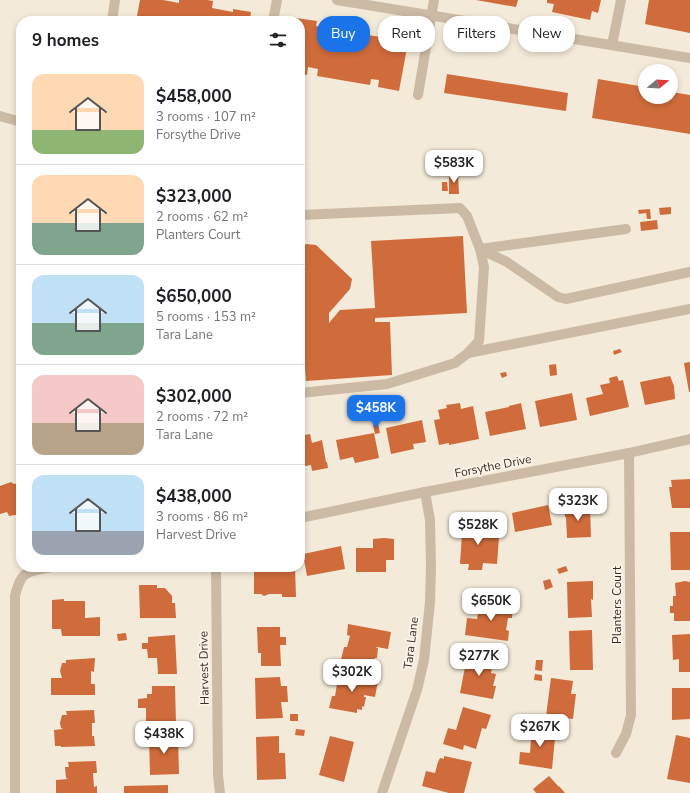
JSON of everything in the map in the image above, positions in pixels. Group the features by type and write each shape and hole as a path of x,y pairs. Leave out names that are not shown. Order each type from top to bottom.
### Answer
{"street":[{"path":"113,16 115,0"},
{"path":"274,16 277,0"},
{"path":"337,0 431,16 434,0"},
{"path":"612,45 621,0"},
{"path":"435,17 690,58"},
{"path":"418,95 425,52"},
{"path":"0,116 16,121"},
{"path":"305,215 460,208 467,216 480,249 484,267 479,341 468,353 454,363 387,384 305,392"},
{"path":"480,249 626,228"},
{"path":"480,249 508,262 558,297 566,299 690,272"},
{"path":"468,353 690,309"},
{"name":"Forsythe Drive","path":"305,517 425,492 629,453 690,439"},
{"name":"Planters Court","path":"616,753 626,734 631,715 629,453"},
{"name":"Tara Lane","path":"382,793 417,690 424,660 430,602 431,566 430,520 425,492"},
{"path":"15,793 15,596 18,582 27,572"},
{"name":"Harvest Drive","path":"216,572 218,775 220,793"}],"building":[{"path":"140,0 163,0 179,3 179,0 207,0 213,1 212,8 233,12 233,9 251,12 251,16 137,16"},
{"path":"476,0 518,0 516,7"},
{"path":"547,0 601,0 598,13 592,11 590,20 552,12 554,4 547,3"},
{"path":"649,0 690,0 690,33 645,24"},
{"path":"305,19 317,21 317,52 370,52 370,35 378,37 378,52 406,52 399,91 378,87 379,80 371,79 370,85 317,76 318,69 308,67 307,75 305,75"},
{"path":"447,74 568,93 566,111 444,93"},
{"path":"598,79 638,86 638,104 678,104 678,93 690,95 690,134 592,118"},
{"path":"449,174 458,174 459,194 449,194"},
{"path":"442,182 447,182 448,191 442,191"},
{"path":"671,207 671,214 660,215 659,208"},
{"path":"650,209 651,219 647,219 646,213 639,214 638,210"},
{"path":"657,220 658,229 641,231 640,222"},
{"path":"463,236 467,313 375,318 375,322 390,322 392,375 306,381 305,245 316,245 352,279 350,289 329,313 329,323 340,310 375,308 371,241"},
{"path":"620,349 622,352 614,355 613,351"},
{"path":"690,362 690,392 689,392 684,363"},
{"path":"556,364 557,375 550,376 549,365"},
{"path":"506,372 507,376 502,378 500,373"},
{"path":"617,376 619,381 623,380 629,407 590,416 586,398 603,394 600,385 610,383 609,378"},
{"path":"670,376 674,386 675,399 645,405 640,382"},
{"path":"572,393 577,420 540,427 535,401"},
{"path":"460,403 461,409 473,406 479,439 449,445 449,443 439,445 434,420 440,419 438,410 447,408 446,405"},
{"path":"521,403 526,429 490,436 485,412"},
{"path":"422,420 426,442 413,444 414,449 391,454 386,428"},
{"path":"378,424 380,433 375,434 373,425"},
{"path":"374,433 379,458 355,463 353,457 340,460 336,440"},
{"path":"310,434 312,443 322,440 328,468 312,471 311,465 305,466 305,435"},
{"path":"690,479 690,508 672,508 669,487 672,487 671,480"},
{"path":"11,482 16,484 16,515 9,516 7,512 0,514 0,486"},
{"path":"548,505 552,525 515,532 512,513"},
{"path":"590,506 591,537 567,538 565,507"},
{"path":"463,519 482,520 481,531 492,531 495,533 494,537 499,537 497,564 483,563 482,570 468,570 469,564 460,564"},
{"path":"670,532 690,532 690,570 671,570"},
{"path":"373,539 394,539 394,560 386,560 386,572 356,572 356,548 373,548"},
{"path":"341,546 345,569 307,576 305,554"},
{"path":"566,566 568,571 559,574 557,569"},
{"path":"254,572 295,572 296,597 282,597 282,594 269,594 264,596 261,594 254,594"},
{"path":"550,579 553,587 545,590 543,581"},
{"path":"593,581 593,600 591,599 592,617 568,618 567,582"},
{"path":"685,581 690,582 690,621 674,621 674,613 670,613 670,606 673,606 673,596 676,596 675,583"},
{"path":"139,585 157,585 157,588 165,588 172,596 172,603 175,603 176,618 140,618"},
{"path":"64,599 64,601 85,601 85,618 100,617 100,636 62,636 61,629 52,629 52,600"},
{"path":"485,601 513,605 512,618 508,618 506,630 509,631 508,641 465,635 467,618 477,619 479,608 481,605 484,606"},
{"path":"348,624 391,632 388,649 377,647 377,658 375,658 374,661 370,661 370,665 341,660 344,647 347,647 350,636 347,635"},
{"path":"257,627 280,627 280,637 286,637 286,645 280,645 281,666 261,666 261,653 258,653"},
{"path":"592,630 593,670 570,670 569,631"},
{"path":"126,633 127,640 118,641 117,634"},
{"path":"690,634 690,672 679,672 679,659 673,660 672,635"},
{"path":"175,635 177,674 158,674 157,658 148,658 147,649 142,649 142,643 148,643 148,637"},
{"path":"470,653 493,658 491,673 496,674 493,686 496,686 493,699 460,693 466,662 468,663"},
{"path":"95,658 94,672 91,671 91,684 95,684 95,695 51,695 51,678 62,678 60,671 62,663 66,663 66,660"},
{"path":"536,660 543,660 542,671 535,670"},
{"path":"336,673 378,681 375,697 364,695 364,697 366,697 364,707 362,706 362,710 357,709 357,713 329,708 332,696 335,696 337,684 333,683"},
{"path":"535,674 542,675 542,681 534,680"},
{"path":"280,677 281,686 287,686 288,702 281,702 283,718 256,719 255,678"},
{"path":"551,678 573,681 571,694 576,694 573,719 546,716"},
{"path":"152,686 175,686 176,723 146,723 146,708 138,708 138,699 147,698 147,694 152,694"},
{"path":"672,688 690,688 690,719 672,720"},
{"path":"463,707 491,715 486,729 482,728 476,749 464,745 463,750 443,744 448,728 456,730"},
{"path":"94,710 95,723 92,723 92,736 94,736 95,746 55,746 54,730 63,729 61,728 60,723 62,715 67,715 66,711"},
{"path":"290,714 298,714 298,721 290,721"},
{"path":"516,719 523,720 522,729 514,727"},
{"path":"531,725 556,728 552,769 519,764 520,752 530,753 531,738 529,738"},
{"path":"296,729 305,730 304,736 295,735"},
{"path":"676,735 690,738 690,783 667,779"},
{"path":"149,736 178,736 179,774 150,775"},
{"path":"279,736 279,753 285,753 286,779 257,780 256,737"},
{"path":"330,736 354,742 344,782 319,775"},
{"path":"444,756 472,762 464,793 449,793 422,786 426,771 435,773 440,758 444,759"},
{"path":"96,761 97,773 93,773 94,787 97,786 97,793 56,793 56,780 68,779 66,778 65,767 69,767 68,762"},
{"path":"549,776 565,793 536,793 533,789"},
{"path":"168,785 168,793 124,793 124,786"}]}
